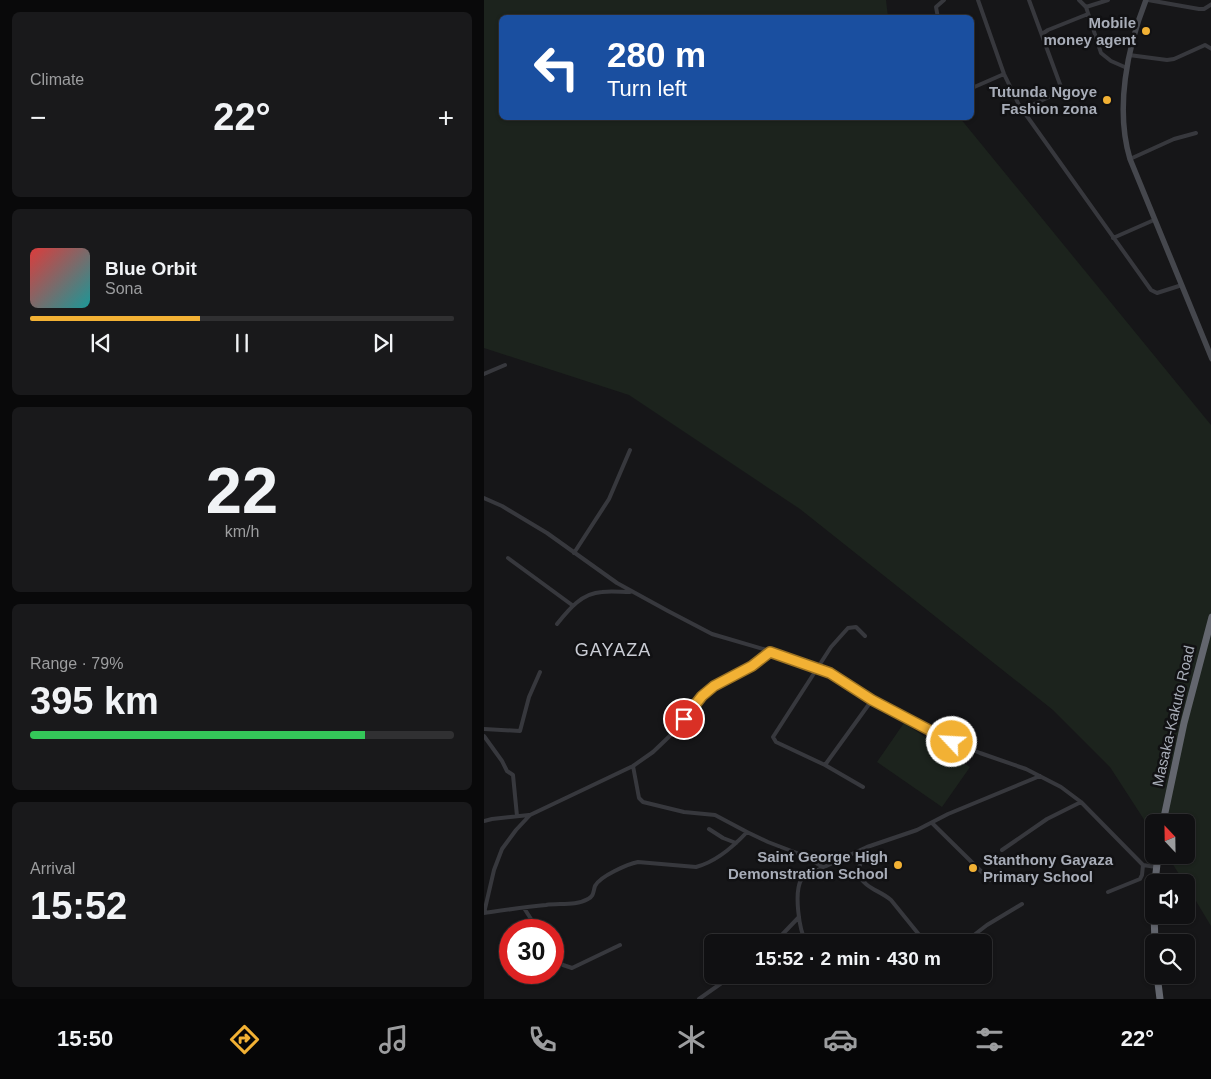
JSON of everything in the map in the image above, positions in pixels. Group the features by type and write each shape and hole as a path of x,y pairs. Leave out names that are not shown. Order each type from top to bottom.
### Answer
{"highway":[{"name":"Masaka-Kakuto Road","path":"1165,814 1184,723 1211,617"},
{"path":"1156,864 1156,874"},
{"path":"1158,984 1160,999"}],"street":[{"path":"937,15 936,7 944,0"},
{"path":"978,0 1004,74 1022,110 1113,238 1151,290 1157,293 1182,285"},
{"path":"1022,110 1059,92 1061,89 1029,0"},
{"path":"1079,0 1086,7 1102,53 1111,61 1127,68"},
{"path":"1086,7 1108,0"},
{"path":"1211,4 1204,9 1199,9 1147,0 1135,31 1129,56 1123,125 1130,159 1211,359"},
{"path":"1042,34 1088,14"},
{"path":"1040,28 1048,30"},
{"path":"1129,56 1174,59 1211,42"},
{"path":"1205,45 1211,49"},
{"path":"974,87 1004,74"},
{"path":"1130,159 1174,139 1196,133"},
{"path":"1113,238 1154,220"},
{"path":"484,374 505,365"},
{"path":"574,553 609,499 630,450"},
{"path":"484,498 502,506 547,533 631,592 712,634 830,673 872,700 952,742 1040,776 1081,802 1143,865 1156,867"},
{"path":"508,558 572,605"},
{"path":"557,624 572,605 591,594 600,592 631,592"},
{"path":"863,787 776,742 773,737 827,653 848,628 856,627 864,636"},
{"path":"484,821 530,815 633,766 653,752 675,731 702,696 714,686 752,666 770,652"},
{"path":"484,729 520,731 529,697 540,672"},
{"path":"825,766 872,700"},
{"path":"484,736 507,771 513,774 517,816"},
{"path":"633,766 640,798 643,802 684,812 715,815 768,842 802,855 823,867"},
{"path":"803,934 798,898 801,880 806,875 867,847 918,830 1040,776"},
{"path":"1002,850 1047,819 1081,802"},
{"path":"530,815 502,849 494,870 484,913 579,902 589,899 593,894 595,886 600,881 630,864 638,862 696,867 706,865 736,843 747,832"},
{"path":"932,823 990,880"},
{"path":"709,829 723,838 736,843"},
{"path":"867,847 857,872 861,879 867,886 891,900 919,934"},
{"path":"1108,892 1140,879 1143,865"},
{"path":"975,934 1022,904"},
{"path":"524,908 531,919"},
{"path":"783,934 799,917"},
{"path":"564,965 572,968 620,945"},
{"path":"699,999 720,984"}],"shaded area":[{"path":"484,0 886,0 888,15 499,15 499,120 962,120 1211,425 1211,926 1195,899 1195,874 1179,874 1173,864 1195,864 1195,814 1145,814 1145,821 1110,767 1053,710 800,509 629,395 484,348"},
{"path":"904,723 970,767 942,807 877,762"}],"place":[{"name":"Mobile money agent","path":"1146,31"},
{"name":"Tutunda Ngoye Fashion zona","path":"1107,100"},
{"name":"Saint George High Demonstration School","path":"898,865"},
{"name":"Stanthony Gayaza Primary School","path":"973,868"}],"district":[{"name":"GAYAZA","path":"613,650"}],"route":[{"path":"684,719 702,696 714,686 752,666 770,652 830,673 872,700 952,742"}]}
